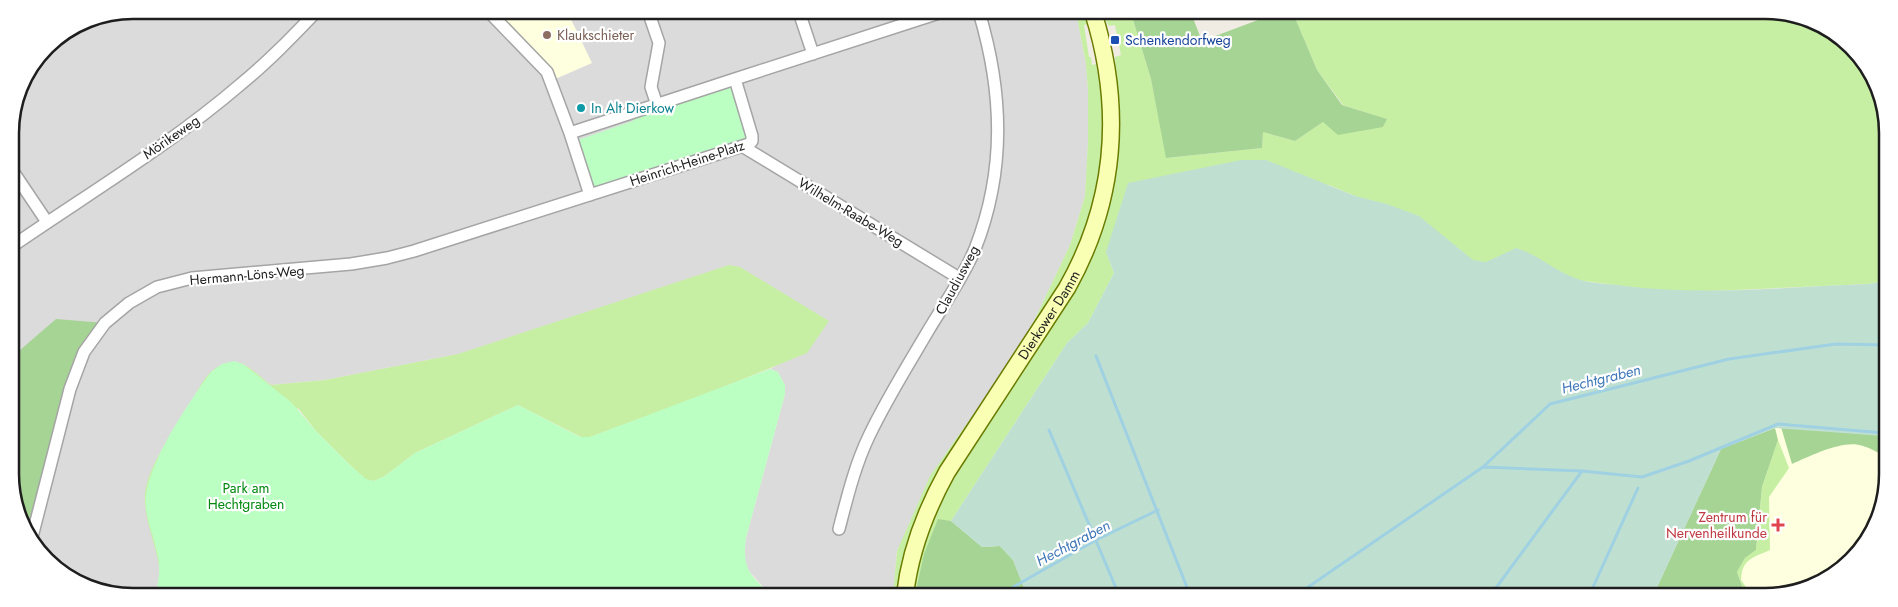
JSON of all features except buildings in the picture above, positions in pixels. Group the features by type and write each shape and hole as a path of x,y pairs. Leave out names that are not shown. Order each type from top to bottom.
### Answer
{"street":[{"name":"Mörikeweg","path":"19,241 156,149 208,111 242,83 309,19"},
{"path":"496,19 547,72 570,133 590,195"},
{"path":"651,19 659,43 651,87 657,105"},
{"path":"801,19 813,54"},
{"path":"570,133 920,19"},
{"name":"Claudiusweg","path":"839,530 846,501 868,437 883,408 960,278 974,250 984,221 992,190 996,163 998,126 996,82 989,44 981,19"},
{"name":"Dierkower Damm","path":"906,588 913,551 930,501 946,472 1067,288 1080,265 1095,226 1107,181 1112,133 1112,108 1107,70 1095,19"},
{"name":"Heinrich-Heine-Platz","path":"590,195 742,146 752,141 735,79"},
{"name":"Wilhelm-Raabe-Weg","path":"742,146 960,278"},
{"path":"19,180 47,222"},
{"name":"Hermann-Löns-Weg","path":"34,531 70,389 84,352 105,323 128,303 157,287 192,278 316,268 387,258 414,252 590,195"}],"shaded area":[{"path":"125,19 1077,19 1086,64 1088,142 1085,196 1070,245 1024,342 897,551 894,588 764,588 747,569 744,555 746,538 785,394 778,372 770,369 787,360 458,354 325,380 271,385 243,364 163,448 150,476 145,494 146,510 159,561 160,573 157,588 133,588 103,584 89,580 76,573 52,555 38,538 30,525 21,497 19,482 19,125 23,103 30,82 42,63 52,52 76,34 89,27"},
{"name":"Klaukschieter","path":"497,19 571,19 592,63 553,80"},
{"path":"1241,160 1266,160 1355,196 1387,204 1419,216 1473,260 1486,262 1516,248 1575,278 1589,282 1655,289 1716,291 1879,282 1879,436 1775,428 1721,449 1657,588 1024,588 1013,560 1000,546 982,547 951,521 1067,343 1088,323 1114,273 1106,252 1128,183"},
{"name":"Zentrum für Nervenheilkunde","path":"1775,428 1879,436 1878,489 1871,518 1860,538 1851,549 1829,569 1809,580 1773,588 1659,588"}],"green space":[{"path":"1077,19 1088,19 1089,24 1084,25 1089,57 1091,57 1092,65 1096,64 1101,86 1116,85 1115,57 1121,55 1115,25 1109,26 1105,19 1133,19 1151,79 1167,158 1262,148 1263,132 1295,141 1323,122 1383,127 1386,119 1343,105 1317,70 1296,19 1765,19 1795,23 1816,30 1840,47 1860,69 1868,82 1873,96 1877,110 1879,133 1879,282 1690,292 1659,291 1584,281 1560,351 1355,196 1329,185 1106,252 1114,273 1088,323 1067,343 951,521 942,520 920,588 894,588 897,551 930,476 1024,342 1070,245 1085,196 1088,142 1086,64"},
{"path":"1133,19 1193,19 1202,41 1261,19 1296,19 1317,70 1342,105 1387,119 1383,127 1338,135 1323,122 1295,141 1263,132 1262,148 1166,158 1151,79"},
{"path":"728,86 732,87 748,138 739,143 602,184 602,187 595,189 588,183 575,141 633,121 632,117"},
{"path":"729,265 740,267 829,321 807,353 697,398 590,437 581,437 518,405 415,453 385,476 374,481 366,480 350,465 315,430 298,408 160,573 146,513 145,494 147,483 156,460 199,387 208,375 219,366 230,362 238,362 253,370 271,385 325,380 458,354"},
{"path":"56,319 105,323 84,352 34,531 25,511 19,482 19,351"},
{"name":"Park am Hechtgraben","path":"234,361 243,364 292,403 315,430 350,465 366,479 374,481 385,476 415,453 518,405 580,437 590,437 770,369 778,372 785,385 785,394 746,538 745,548 746,564 752,575 764,588 157,588 159,563 146,507 151,475 180,418 211,372 222,364"},
{"path":"1781,427 1879,434 1879,453 1863,446 1855,444 1846,445 1827,449 1792,464"},
{"path":"1775,428 1778,440 1762,487 1756,550 1745,558 1737,572 1742,588 1657,588 1721,449"},
{"path":"1778,440 1789,468 1769,497 1770,550 1753,557 1746,563 1741,580 1747,588 1742,588 1737,572 1745,558 1756,550 1762,487"},
{"path":"938,519 951,521 982,547 1000,546 1013,560 1024,588 917,588 924,554"}],"waterway":[{"name":"Hechtgraben","path":"1307,588 1483,467 1550,404 1729,359 1836,344 1879,345"},
{"path":"1096,356 1187,588"},
{"path":"1483,467 1582,471 1642,477 1689,461 1778,424 1879,433"},
{"path":"1049,430 1116,588"},
{"path":"1496,588 1582,471"},
{"path":"1593,588 1638,488"},
{"name":"Hechtgraben","path":"1011,588 1096,540 1158,510"}],"place":[{"name":"Klaukschieter","path":"547,35"},
{"name":"Schenkendorfweg","path":"1115,40"},
{"name":"In Alt Dierkow","path":"581,108"},
{"name":"Zentrum für Nervenheilkunde","path":"1778,525"}]}
